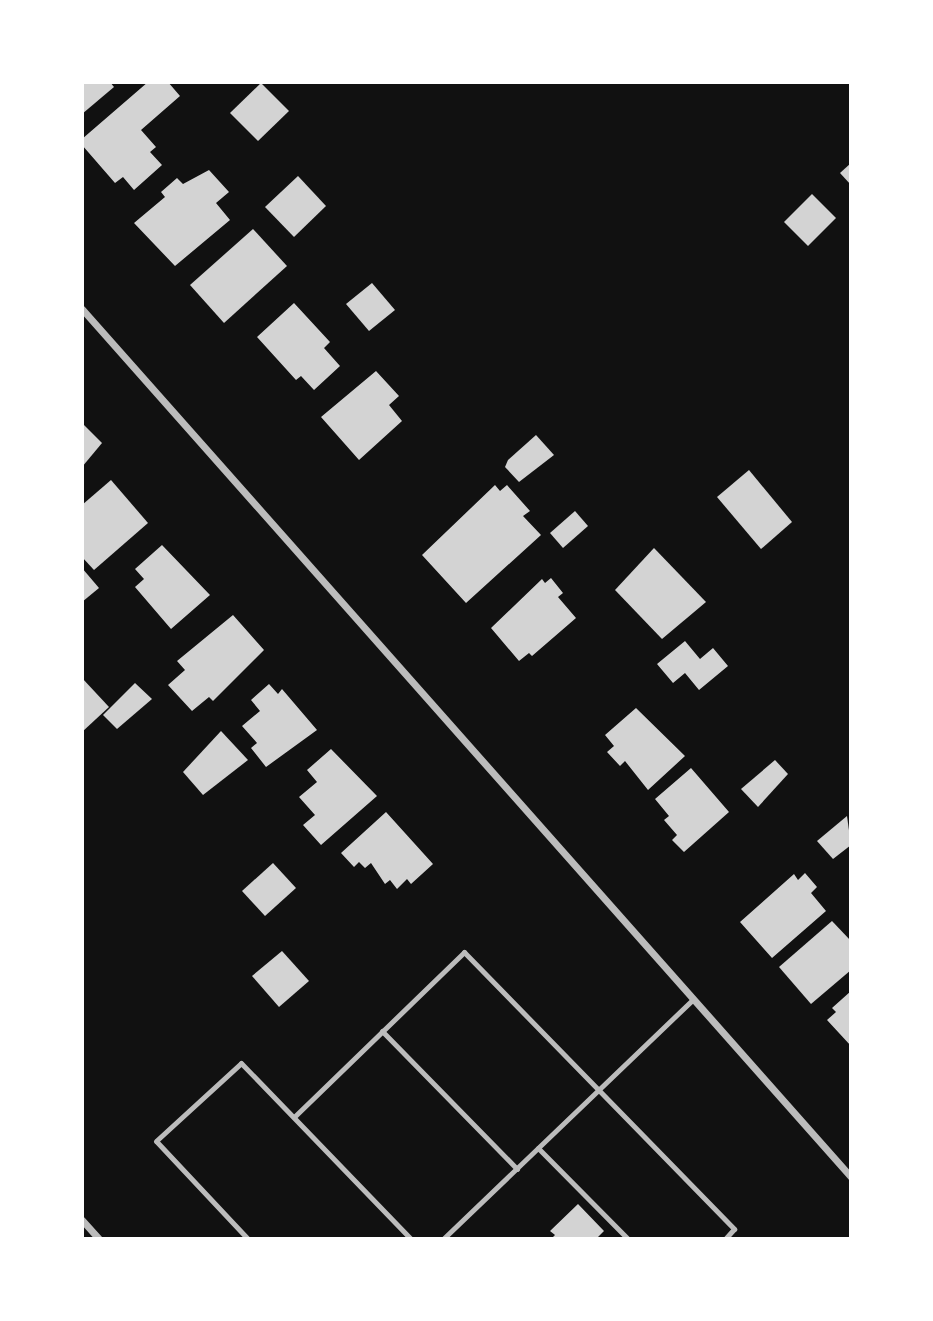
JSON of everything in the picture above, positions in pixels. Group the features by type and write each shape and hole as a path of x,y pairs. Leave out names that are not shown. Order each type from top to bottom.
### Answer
{"street":[{"path":"82,309 851,1177"},
{"path":"82,1220 99,1239"}],"lane":[{"path":"294,1117 464,952 734,1229 725,1239"},
{"path":"443,1239 693,999"},
{"path":"382,1031 517,1169"},
{"path":"247,1239 156,1141 241,1063 411,1239"},
{"path":"538,1148 628,1239"}],"building":[{"path":"82,82 110,82 114,87 82,114"},
{"path":"148,82 168,82 180,96 141,130 156,147 150,152 162,165 134,190 123,177 115,183 82,145 82,139"},
{"path":"261,83 289,111 258,141 230,113"},
{"path":"851,163 851,185 840,173"},
{"path":"209,170 229,192 216,203 230,220 175,266 134,223 165,197 161,192 177,178 183,184"},
{"path":"298,176 326,206 294,237 265,207"},
{"path":"812,194 836,218 808,246 784,222"},
{"path":"253,229 287,266 224,323 190,285"},
{"path":"372,283 395,310 369,331 346,304"},
{"path":"294,303 330,342 324,348 340,366 314,390 301,376 296,380 257,337"},
{"path":"376,371 399,396 389,405 402,421 359,460 321,417"},
{"path":"82,423 102,443 82,467"},
{"path":"536,435 554,455 519,482 505,467 508,460"},
{"path":"749,470 792,522 761,549 717,497"},
{"path":"111,480 148,523 94,570 82,557 82,505"},
{"path":"495,485 500,491 507,485 530,511 523,516 541,535 466,603 422,555"},
{"path":"575,511 588,526 563,548 550,533"},
{"path":"162,545 210,595 171,629 135,587 144,579 135,569"},
{"path":"654,548 706,602 662,639 615,590"},
{"path":"82,568 99,588 82,602"},
{"path":"551,578 563,593 558,597 576,618 532,656 529,653 519,661 491,628 542,579 545,583"},
{"path":"233,615 264,650 213,701 209,697 192,711 168,685 185,670 177,661"},
{"path":"685,641 700,659 713,648 728,666 699,690 685,673 673,683 657,664"},
{"path":"82,678 109,707 82,732"},
{"path":"135,683 152,699 117,729 103,715"},
{"path":"269,684 278,694 282,689 317,730 266,767 251,748 257,743 242,726 260,711 251,700"},
{"path":"636,708 685,756 648,790 625,761 620,766 607,752 614,746 605,735"},
{"path":"221,731 248,760 203,795 183,772"},
{"path":"331,749 377,796 321,845 303,825 315,815 299,797 317,782 307,770"},
{"path":"775,760 788,774 758,807 741,789"},
{"path":"691,768 729,812 684,852 672,840 677,835 664,820 669,816 655,799"},
{"path":"386,812 433,864 411,884 407,879 397,889 390,880 385,884 371,863 365,868 359,862 354,867 341,853"},
{"path":"847,816 851,845 833,859 817,841"},
{"path":"273,863 296,888 265,916 242,891"},
{"path":"805,873 817,887 811,893 826,911 772,958 740,922 794,874 798,880"},
{"path":"832,921 851,941 851,970 811,1004 779,967"},
{"path":"282,951 309,981 279,1007 252,976"},
{"path":"851,991 851,1046 827,1020 836,1012 832,1008"},
{"path":"578,1204 604,1231 596,1239 551,1239 555,1235 550,1231"}]}
